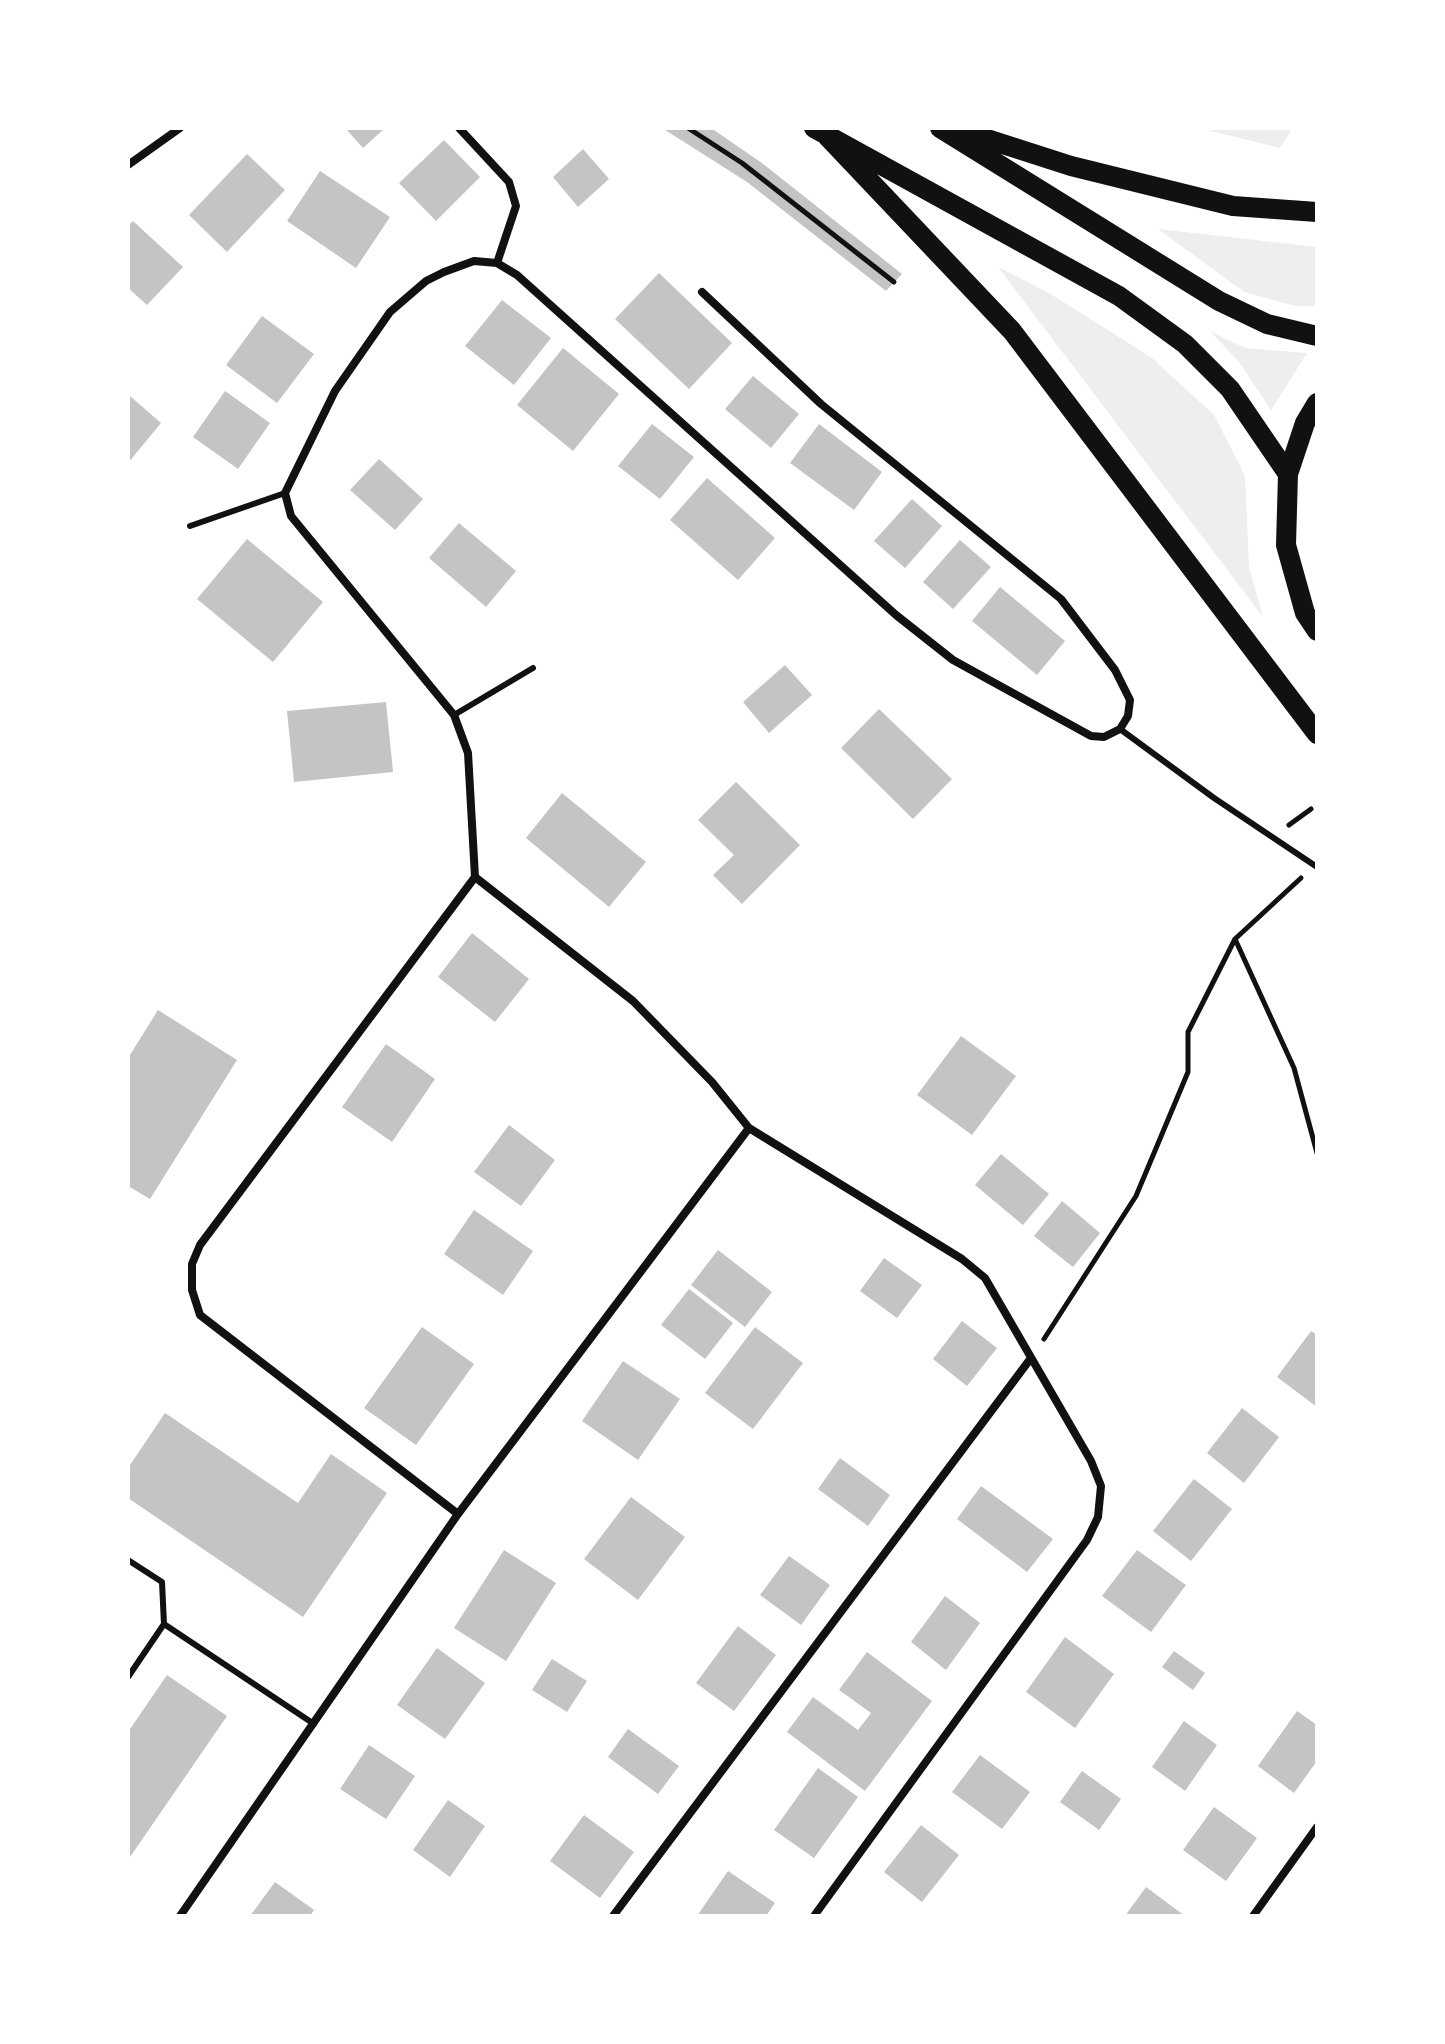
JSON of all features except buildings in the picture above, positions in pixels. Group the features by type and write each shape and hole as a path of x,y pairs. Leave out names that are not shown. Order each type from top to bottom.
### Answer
{"main road":[{"path":"940,128 1219,301 1267,324 1317,336"},
{"path":"953,128 1071,166 1233,206 1317,212"},
{"path":"821,132 990,222 1130,304 1185,344 1230,389 1288,474"},
{"path":"821,132 1012,331 1317,734"},
{"path":"1317,403 1305,423 1288,474 1286,545 1305,613 1317,631"}],"street":[{"path":"128,165 180,128"},
{"path":"459,128 509,182 516,206 497,263"},
{"path":"458,1514 200,1315 192,1290 192,1264 200,1245 475,877 468,753 454,715 291,516 285,493 335,391 390,312 426,281 444,272 474,261 497,263 517,275 896,615 953,660 1091,736 1104,737 1120,729 1128,716 1130,700 1115,670 1061,599 821,404 702,292"},
{"path":"475,877 633,1001 712,1082 749,1128 962,1259 985,1278 1091,1461 1101,1486 1098,1517 1087,1540 814,1916"},
{"path":"180,1916 458,1514 749,1128"},
{"path":"613,1916 1031,1358"},
{"path":"1253,1916 1317,1827"}],"lane":[{"path":"190,526 285,493"},
{"path":"454,715 533,668"},
{"path":"1120,729 1315,867"},
{"path":"128,1560 162,1582 164,1624 128,1677"},
{"path":"164,1624 314,1724"}],"path":[{"path":"688,128 742,163 894,282"},
{"path":"1289,825 1311,809"},
{"path":"1031,1358 1136,1196 1188,1072 1188,1032 1235,939 1315,867"},
{"path":"1235,939 1294,1068 1317,1153"}],"shaded area":[{"path":"1199,128 1293,128 1280,148"},
{"path":"1158,229 1317,247 1317,306 1295,306 1244,292"},
{"path":"998,267 1049,293 1152,358 1214,415 1245,476 1249,567 1263,617"},
{"path":"1210,331 1245,348 1307,353 1271,410 1239,362"}]}
